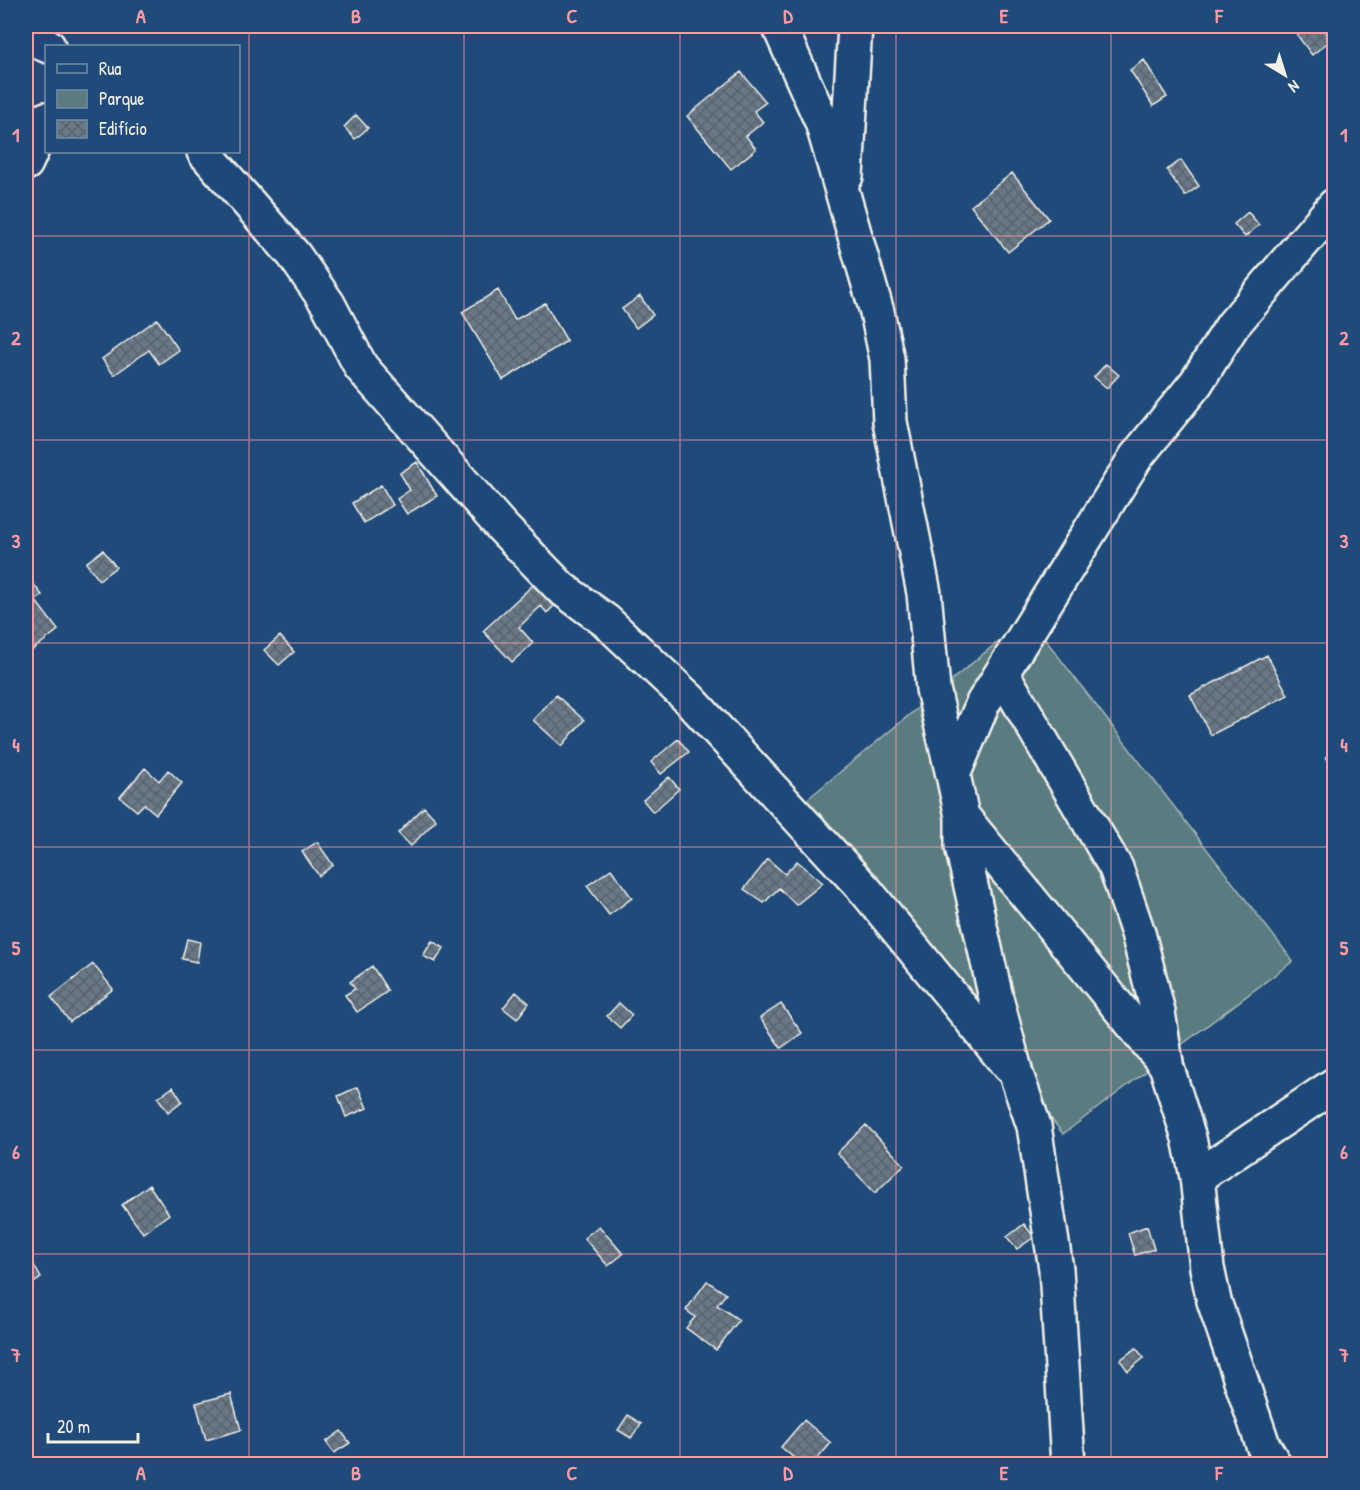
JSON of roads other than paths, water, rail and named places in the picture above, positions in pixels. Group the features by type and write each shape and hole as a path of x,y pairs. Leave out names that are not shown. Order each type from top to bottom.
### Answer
{"street":[{"path":"59,45 64,26"},
{"path":"779,26 822,122 844,205 877,312 886,359 890,422 924,593 933,689 962,816 962,846 1016,1074 1034,1126 1056,1269 1068,1464"},
{"path":"844,205 855,26"},
{"path":"26,35 46,45"},
{"path":"26,163 45,122"},
{"path":"205,153 294,255 328,304 361,367 502,527 561,588 606,621 697,708 866,891 1016,1074"},
{"path":"953,775 983,703 1136,457 1196,383 1232,326 1335,206"},
{"path":"1002,673 1116,868 1138,933 1155,1000 1166,1065 1189,1138 1197,1177 1207,1268 1214,1301 1263,1445 1274,1464"},
{"path":"962,816 1166,1065"},
{"path":"1197,1177 1335,1085"}]}
